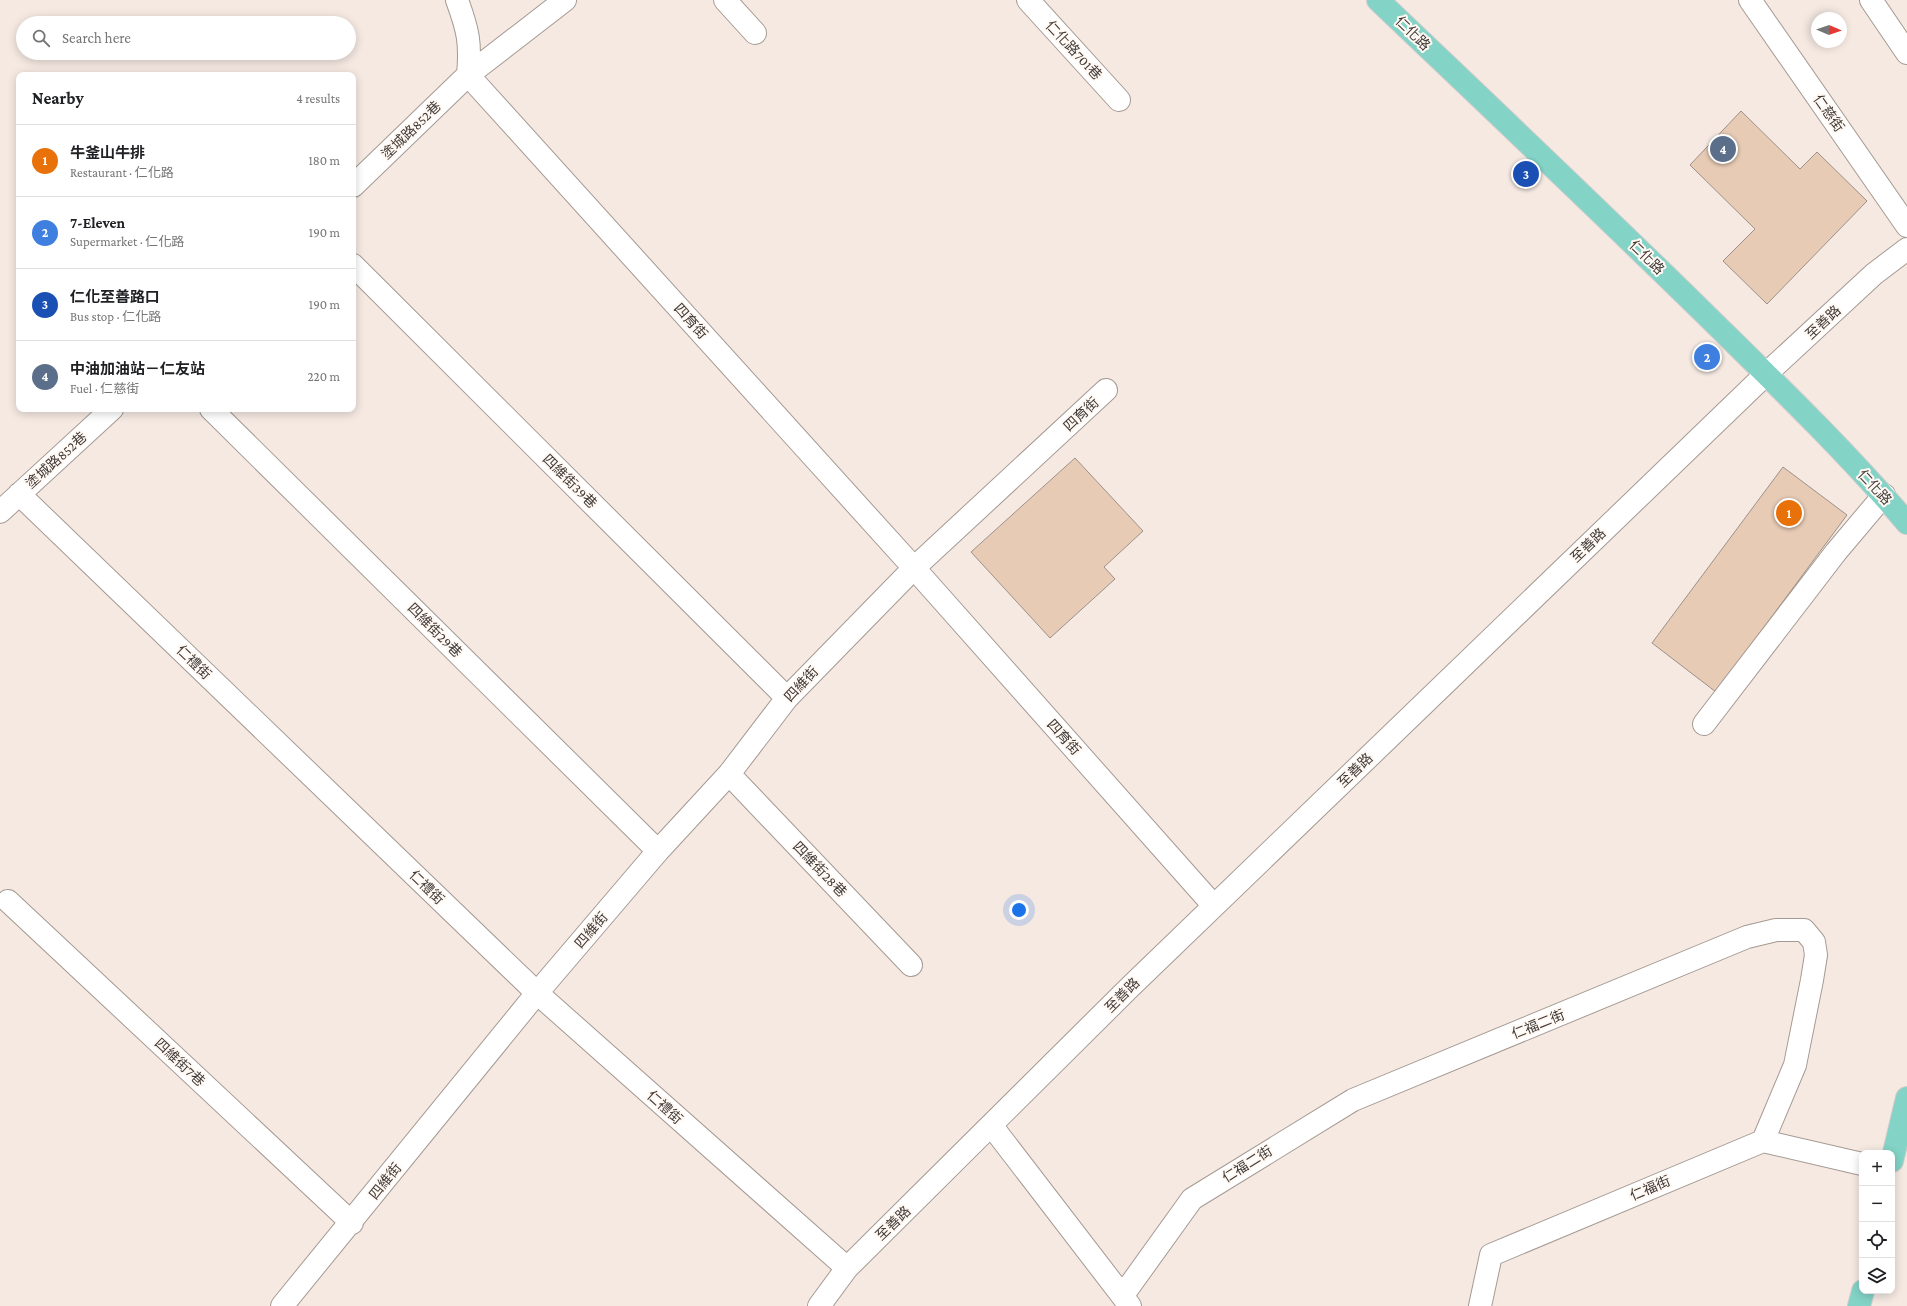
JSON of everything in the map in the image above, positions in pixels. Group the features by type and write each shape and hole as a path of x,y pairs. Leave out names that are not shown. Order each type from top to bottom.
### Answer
{"main road":[{"name":"仁化路","path":"1378,0 1613,223 1766,374 1884,495 1907,523"},
{"path":"1895,1150 1907,1098"},
{"path":"1859,1306 1861,1294"}],"street":[{"path":"457,0 466,23 470,48 468,74"},
{"name":"塗城路852巷","path":"356,183 468,74 565,0"},
{"path":"724,0 755,33"},
{"name":"仁化路701巷","path":"1028,0 1120,100"},
{"name":"仁慈街","path":"1750,0 1907,226"},
{"path":"1871,0 1907,54"},
{"name":"四育街","path":"468,74 914,568 1214,906"},
{"name":"至善路","path":"819,1306 846,1268 1214,906 1766,374 1874,274 1907,249"},
{"name":"四維街39巷","path":"356,268 787,698"},
{"name":"四育街","path":"914,568 1106,390"},
{"name":"塗城路852巷","path":"0,512 109,412"},
{"name":"四維街29巷","path":"214,412 658,851"},
{"name":"仁禮街","path":"19,494 537,993 846,1268"},
{"path":"1704,724 1836,552 1884,495"},
{"name":"四維街","path":"282,1306 352,1223 537,993 658,851 729,774 787,698 914,568"},
{"name":"四維街28巷","path":"729,774 911,965"},
{"name":"四維街7巷","path":"8,901 352,1223"},
{"name":"仁福二街","path":"991,1126 1127,1301 1192,1199 1353,1100 1747,937 1776,930 1804,930 1814,942 1816,955 1812,980 1795,1065 1763,1141"},
{"path":"1763,1141 1859,1163"},
{"name":"仁福街","path":"1480,1306 1491,1255 1763,1141"}],"building":[{"path":"1741,111 1800,169 1817,152 1867,201 1767,304 1723,261 1755,229 1690,165"},
{"path":"1075,458 1143,531 1104,567 1115,579 1050,638 971,552"},
{"path":"1783,467 1847,515 1716,692 1652,643"}],"place":[{"name":"中油加油站－仁友站","path":"1723,149"},
{"name":"仁化至善路口","path":"1526,174"},
{"name":"7-Eleven","path":"1707,357"},
{"name":"牛釜山牛排","path":"1789,513"}]}
